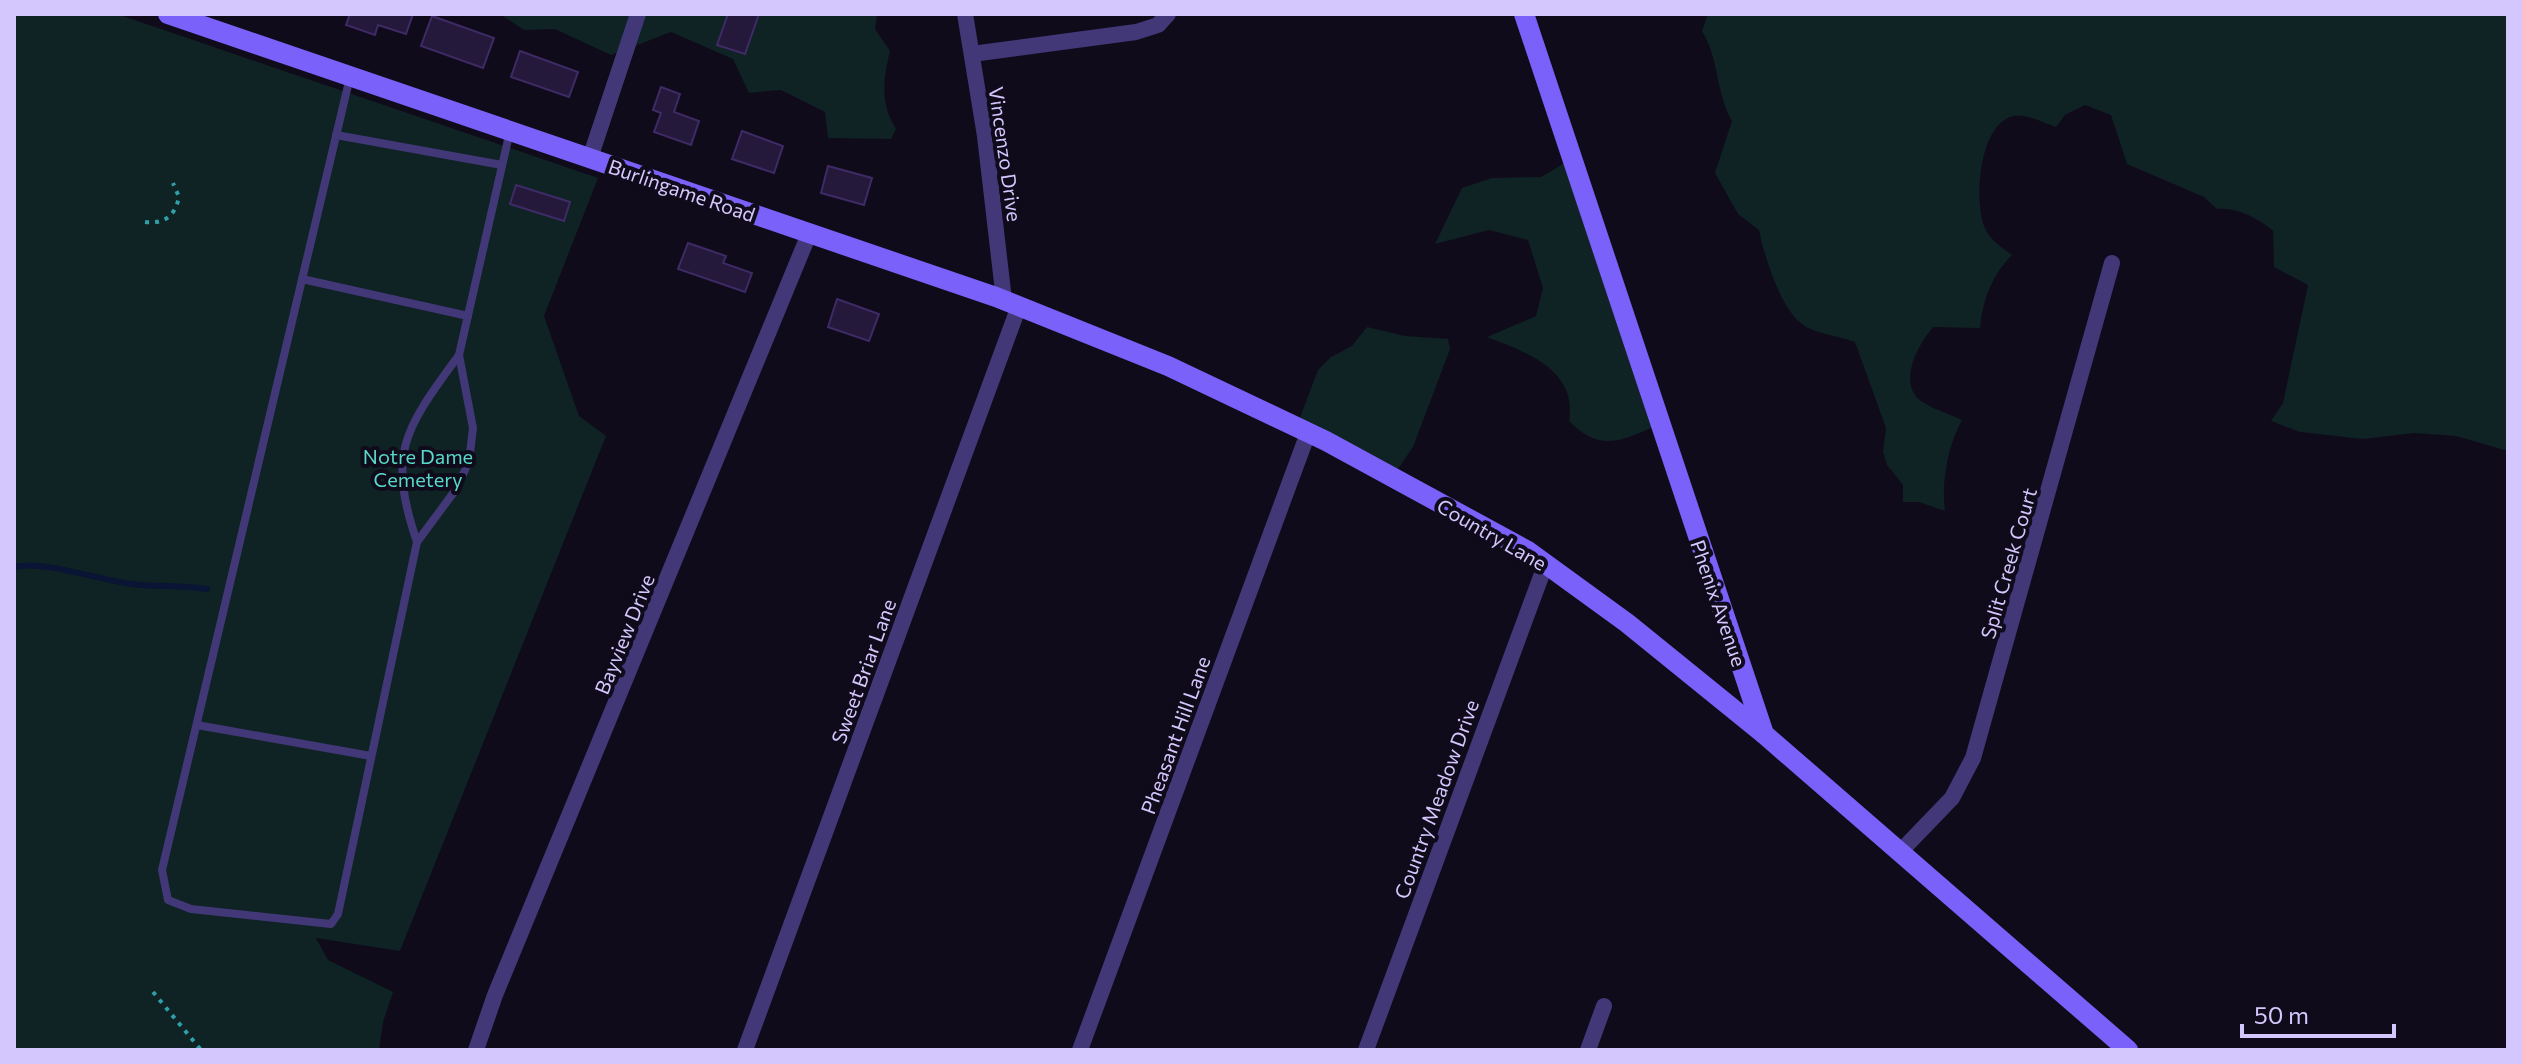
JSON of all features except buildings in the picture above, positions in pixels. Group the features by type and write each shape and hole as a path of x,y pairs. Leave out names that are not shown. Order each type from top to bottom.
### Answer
{"street":[{"name":"Burlingame Road","path":"168,14 1012,303 1101,337 1192,378"},
{"path":"590,158 638,14"},
{"name":"Vincenzo Drive","path":"965,14 1012,303"},
{"path":"972,54 1136,32 1158,25 1168,14"},
{"name":"Phenix Avenue","path":"1524,14 1764,734"},
{"name":"Bayview Drive","path":"476,1050 495,995 809,234"},
{"name":"Split Creek Court","path":"1900,852 1952,798 1973,758 2112,263"},
{"name":"Sweet Briar Lane","path":"745,1050 1012,303"},
{"name":"Country Lane","path":"1192,378 1308,433 1546,563 1627,623 1764,734"},
{"name":"Pheasant Hill Lane","path":"1080,1050 1308,433"},
{"name":"Country Meadow Drive","path":"1366,1050 1546,563"},
{"path":"1764,734 2128,1050"},
{"path":"1588,1050 1604,1006"}],"lane":[{"path":"350,76 162,870 168,900 191,909 331,924 338,914 417,542 457,488 469,461 473,428 459,355"},
{"path":"417,542 402,490 401,454 411,426 459,355 510,131"},
{"path":"336,135 502,165"},
{"path":"302,279 468,316"},
{"path":"197,725 371,756"}],"path":[{"path":"145,222 161,222 172,214 179,197 173,183"},
{"path":"153,992 201,1050"}],"green space":[{"name":"Notre Dame Cemetery","path":"14,14 117,14 598,178 544,316 579,416 606,436 400,951 316,938 328,960 393,992 383,1022 379,1050 14,1050"},
{"path":"500,14 877,14 875,29 890,51 884,91 887,110 896,129 891,139 828,138 825,112 781,90 749,93 733,59 671,32 611,55 555,29 524,30"},
{"path":"1708,14 2508,14 2508,451 2456,436 2414,433 2363,439 2300,432 2271,421 2283,403 2308,285 2274,267 2273,231 2267,226 2240,212 2217,209 2204,197 2127,164 2111,115 2085,105 2065,115 2056,127 2029,117 2013,116 2002,122 1986,147 1980,180 1983,223 1995,242 2012,255 1990,288 1980,328 1933,327 1916,354 1910,374 1914,393 1925,404 1962,420 1947,464 1945,511 1919,502 1903,502 1903,485 1887,465 1883,452 1886,428 1855,342 1814,330 1794,316 1774,280 1759,230 1738,214 1715,173 1732,121 1723,99 1712,53 1702,31"},
{"path":"1573,158 1660,424 1613,441 1592,438 1569,421 1570,403 1565,388 1546,366 1518,349 1487,337 1536,316 1543,288 1528,240 1489,230 1435,244 1462,188 1492,178 1541,177"},
{"path":"1367,327 1405,336 1448,339 1450,349 1413,447 1393,476 1296,428 1318,370 1331,357 1352,346"}],"waterway":[{"path":"14,567 40,566 132,584 207,589"}]}
